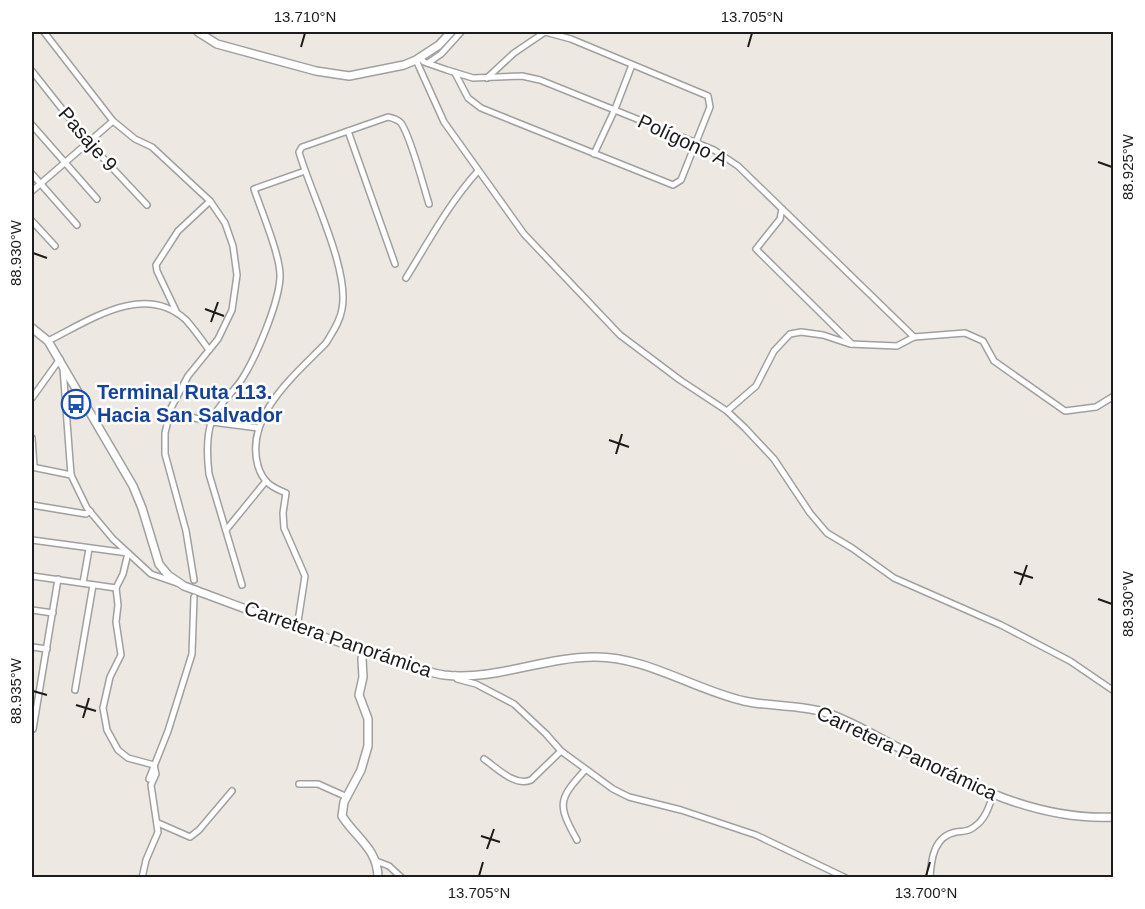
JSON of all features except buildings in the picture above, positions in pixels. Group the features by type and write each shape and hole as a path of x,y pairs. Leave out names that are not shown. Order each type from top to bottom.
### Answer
{"street":[{"path":"44,32 113,121 135,139 152,147 210,201 225,223 233,246 237,275 232,310 218,339 188,376 171,408 165,433 165,454 186,531 194,580"},
{"path":"198,32 217,44 316,71 349,76 404,65 439,45 452,32"},
{"path":"428,63 441,54 461,32"},
{"path":"455,73 468,98 481,108 673,185 681,180 710,107 708,96 571,39 545,32 514,53 487,78"},
{"path":"418,59 444,122 524,234 620,335 680,380 727,411 774,459 810,513 827,533 894,578 1000,625 1070,661 1113,691"},
{"name":"Polígono A","path":"418,59 473,78 522,76 540,80 714,150 738,166 915,337"},
{"path":"594,154 632,65"},
{"name":"Pasaje 9","path":"32,70 89,143 147,205"},
{"path":"297,628 304,576 284,528 283,513 286,493 270,487 259,470 255,455 259,428 279,393 326,344 338,321 342,309 343,285 337,261 299,152 302,147 388,117 396,118 401,123 407,138 429,204"},
{"path":"32,191 113,121"},
{"path":"32,125 97,199"},
{"path":"348,131 395,264"},
{"path":"242,585 209,474 207,459 212,422 253,361 280,276 276,256 254,189 305,171"},
{"path":"406,278 442,216 461,189 478,171"},
{"path":"32,174 77,225"},
{"path":"178,314 157,271 156,264 178,231 210,201"},
{"path":"782,209 780,219 756,249 853,345"},
{"path":"32,221 55,246"},
{"path":"48,341 128,304 147,303 165,307 178,314 187,321 209,350"},
{"path":"32,339 34,329"},
{"name":"Carretera Panorámica","path":"34,329 48,341 60,359 133,486 159,564 168,575 184,586 363,651 435,673 490,674 576,658 615,658 744,701 800,707 828,713 966,783 1024,806 1058,813 1113,818"},
{"path":"727,411 756,386 774,351 790,334 801,332 853,345 897,346 915,337 965,333 983,341 994,360 1065,411 1096,407 1113,396"},
{"path":"32,398 60,359"},
{"path":"63,367 71,475 90,511 113,539 151,574 184,586"},
{"path":"186,416 259,428"},
{"path":"32,438 33,467 71,475"},
{"path":"226,530 266,482"},
{"path":"32,505 86,514 90,511"},
{"path":"32,540 128,553"},
{"path":"83,583 89,549"},
{"path":"128,553 123,574 116,588 117,622 122,655 110,678 103,708 107,730 118,750 128,758 154,765"},
{"path":"32,576 116,588"},
{"path":"33,729 58,579"},
{"path":"75,690 93,585"},
{"path":"149,779 168,731 192,654 194,597"},
{"path":"32,610 53,614"},
{"path":"32,647 47,649"},
{"path":"363,651 363,677 359,695 368,719 368,746 361,770 342,809 342,816 372,852 376,861 378,878"},
{"path":"455,675 457,679 476,684 514,704 561,751 613,789 629,797 681,810 756,835 846,878"},
{"path":"484,759 517,782 525,783 561,751"},
{"path":"142,878 146,860 158,832 151,785 156,774 154,765"},
{"path":"577,840 565,819 562,799 585,770"},
{"path":"299,784 318,784 347,797"},
{"path":"158,823 190,837 199,830 232,791"},
{"path":"930,878 931,862 937,845 945,836 956,832 966,832 979,824 987,812 993,795"},
{"path":"376,861 389,866 402,878"}],"place":[{"name":"Terminal Ruta 113. Hacia San Salvador","path":"76,404"}]}
